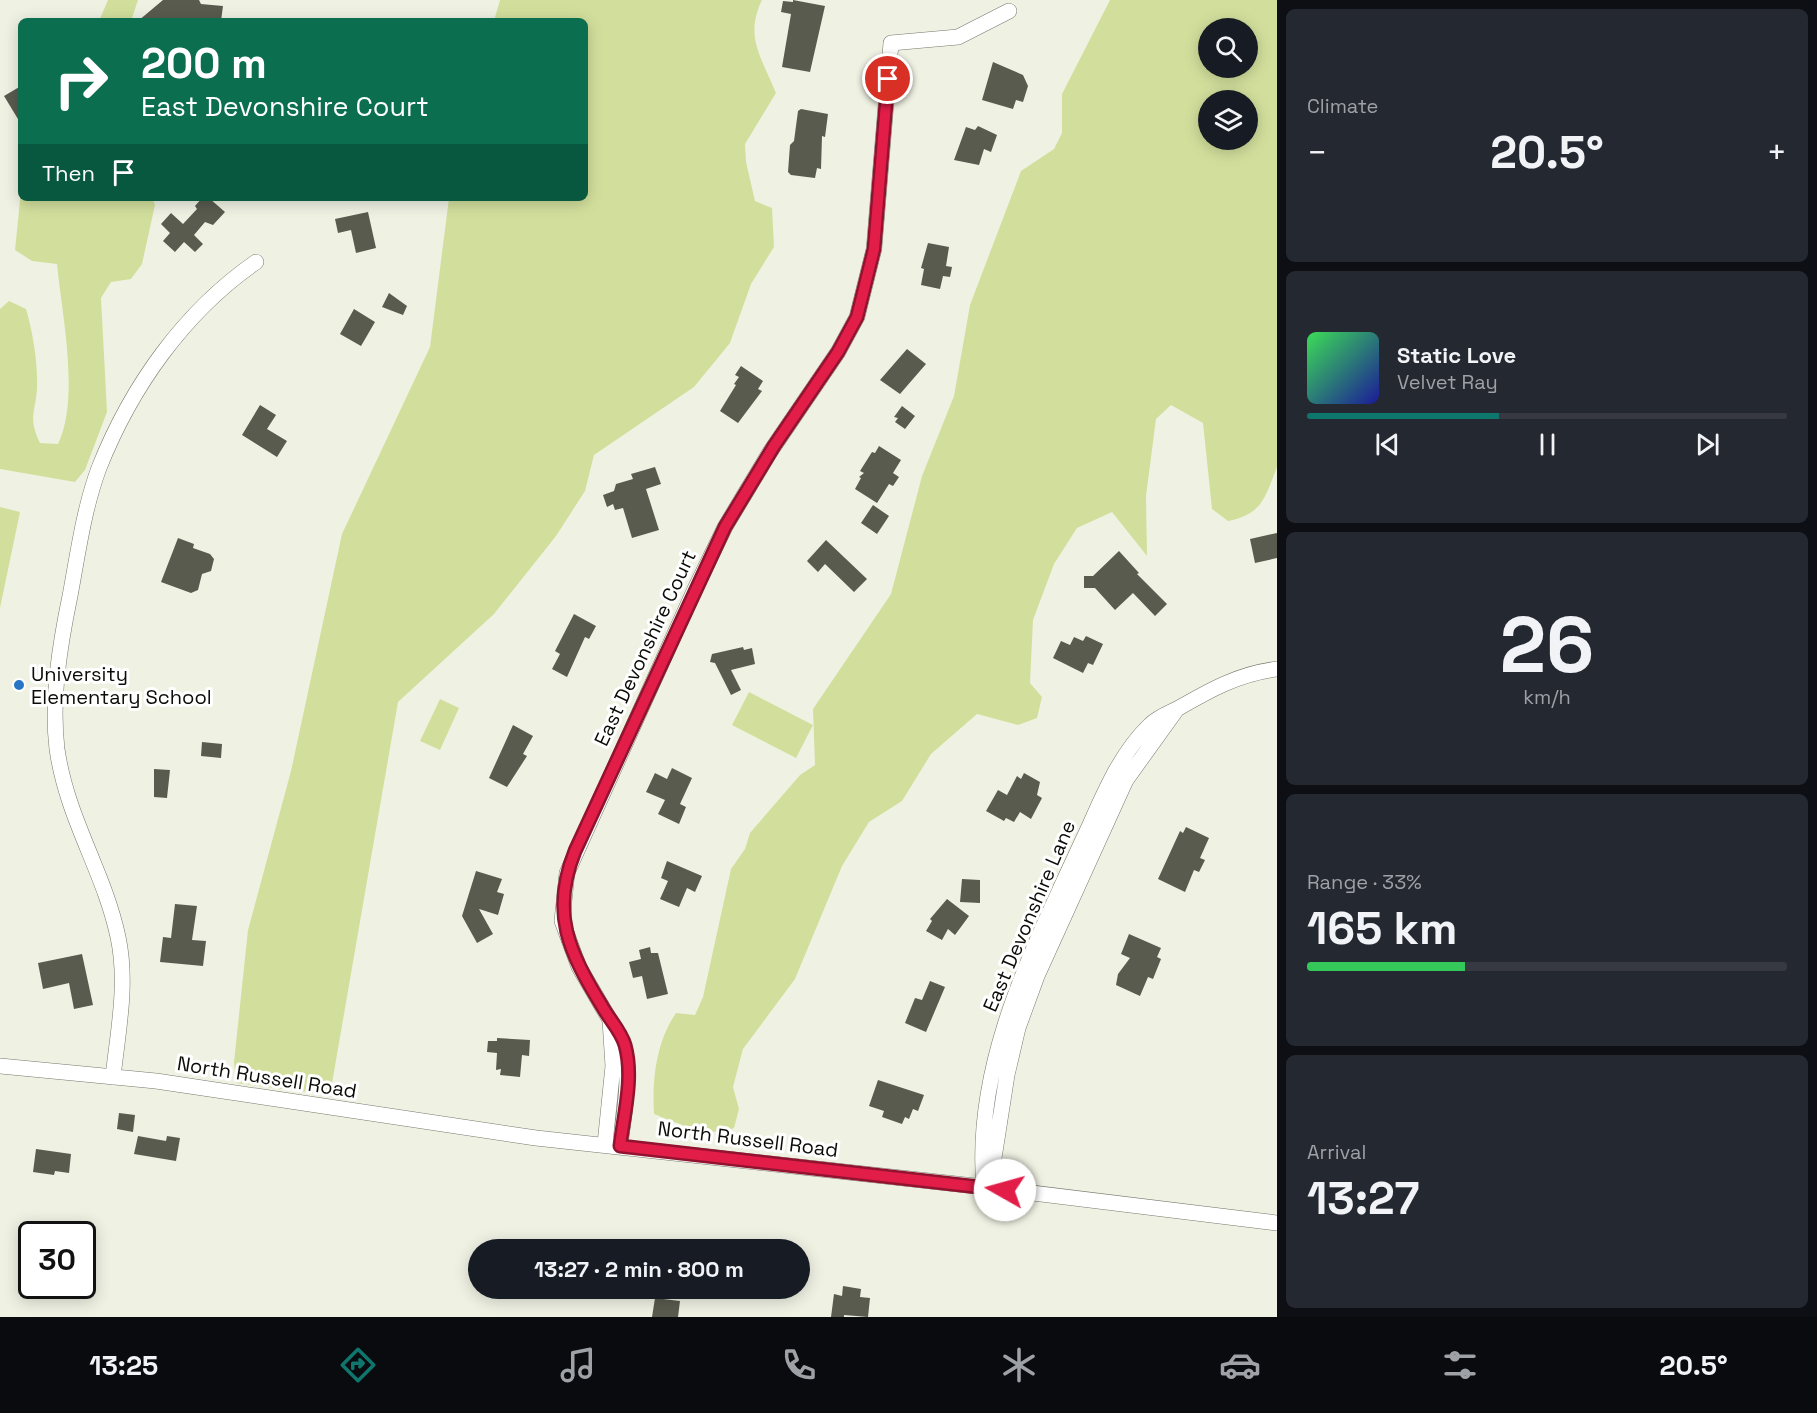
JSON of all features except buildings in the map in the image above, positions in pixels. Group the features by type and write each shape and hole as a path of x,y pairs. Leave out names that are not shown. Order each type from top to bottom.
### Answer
{"street":[{"name":"East Devonshire Court","path":"613,1145 627,1081 627,1056 623,1039 579,967 562,921 567,873 693,591 725,527 774,446 838,352 857,317 874,249 891,43 958,37 1009,11"},
{"path":"113,1077 121,1006 122,971 119,939 108,900 65,792 57,747 57,684 66,614 87,505 115,432 136,392 184,326 232,279 256,262"},
{"name":"East Devonshire Lane","path":"984,1187 982,1159 992,1076 1006,1021 1022,976 1116,771 1149,726 1159,717 1222,683 1256,672 1277,669"},
{"name":"North Russell Road","path":"0,1066 156,1081 469,1129 984,1187 1277,1223"}],"green space":[{"path":"108,0 138,0 132,18 100,18"},
{"path":"500,0 762,0 757,13 755,36 761,58 776,93 745,144 746,162 755,201 772,208 774,247 751,284 730,343 694,387 594,455 585,491 556,536 494,614 398,702 330,1095 236,1083 234,1062 248,930 291,771 342,534 430,347 449,201 588,201 588,18 495,18"},
{"path":"1110,0 1277,0 1277,467 1256,509 1240,518 1228,521 1212,509 1203,423 1171,405 1156,419 1146,496 1147,556 1112,512 1077,528 1054,564 1033,620 1030,683 1042,697 1037,718 1018,725 977,714 931,754 902,801 869,822 842,866 795,979 743,1049 733,1087 739,1109 734,1128 715,1132 673,1122 654,1114 655,1075 664,1036 676,1013 695,1015 703,997 731,869 745,849 750,833 800,775 815,765 813,709 891,594 922,476 954,396 970,305 1021,171 1054,149 1062,133 1062,94"},
{"path":"20,201 153,201 155,205 142,264 131,279 111,282 101,298 107,412 85,470 75,482 0,469 0,309 9,301 26,309 31,328 37,379 33,422 40,443 58,444 68,404 68,356 57,264 32,261 15,250"},
{"path":"0,507 20,512 0,608"},
{"path":"749,692 813,725 796,758 732,725"},
{"path":"440,699 459,708 440,750 420,741"}],"place":[{"name":"University Elementary School","path":"19,685"}],"route":[{"path":"888,79 874,249 866,290 857,317 838,352 761,466 712,551 569,865 565,882 562,921 579,967 623,1039 628,1067 620,1146 1005,1190"}]}
